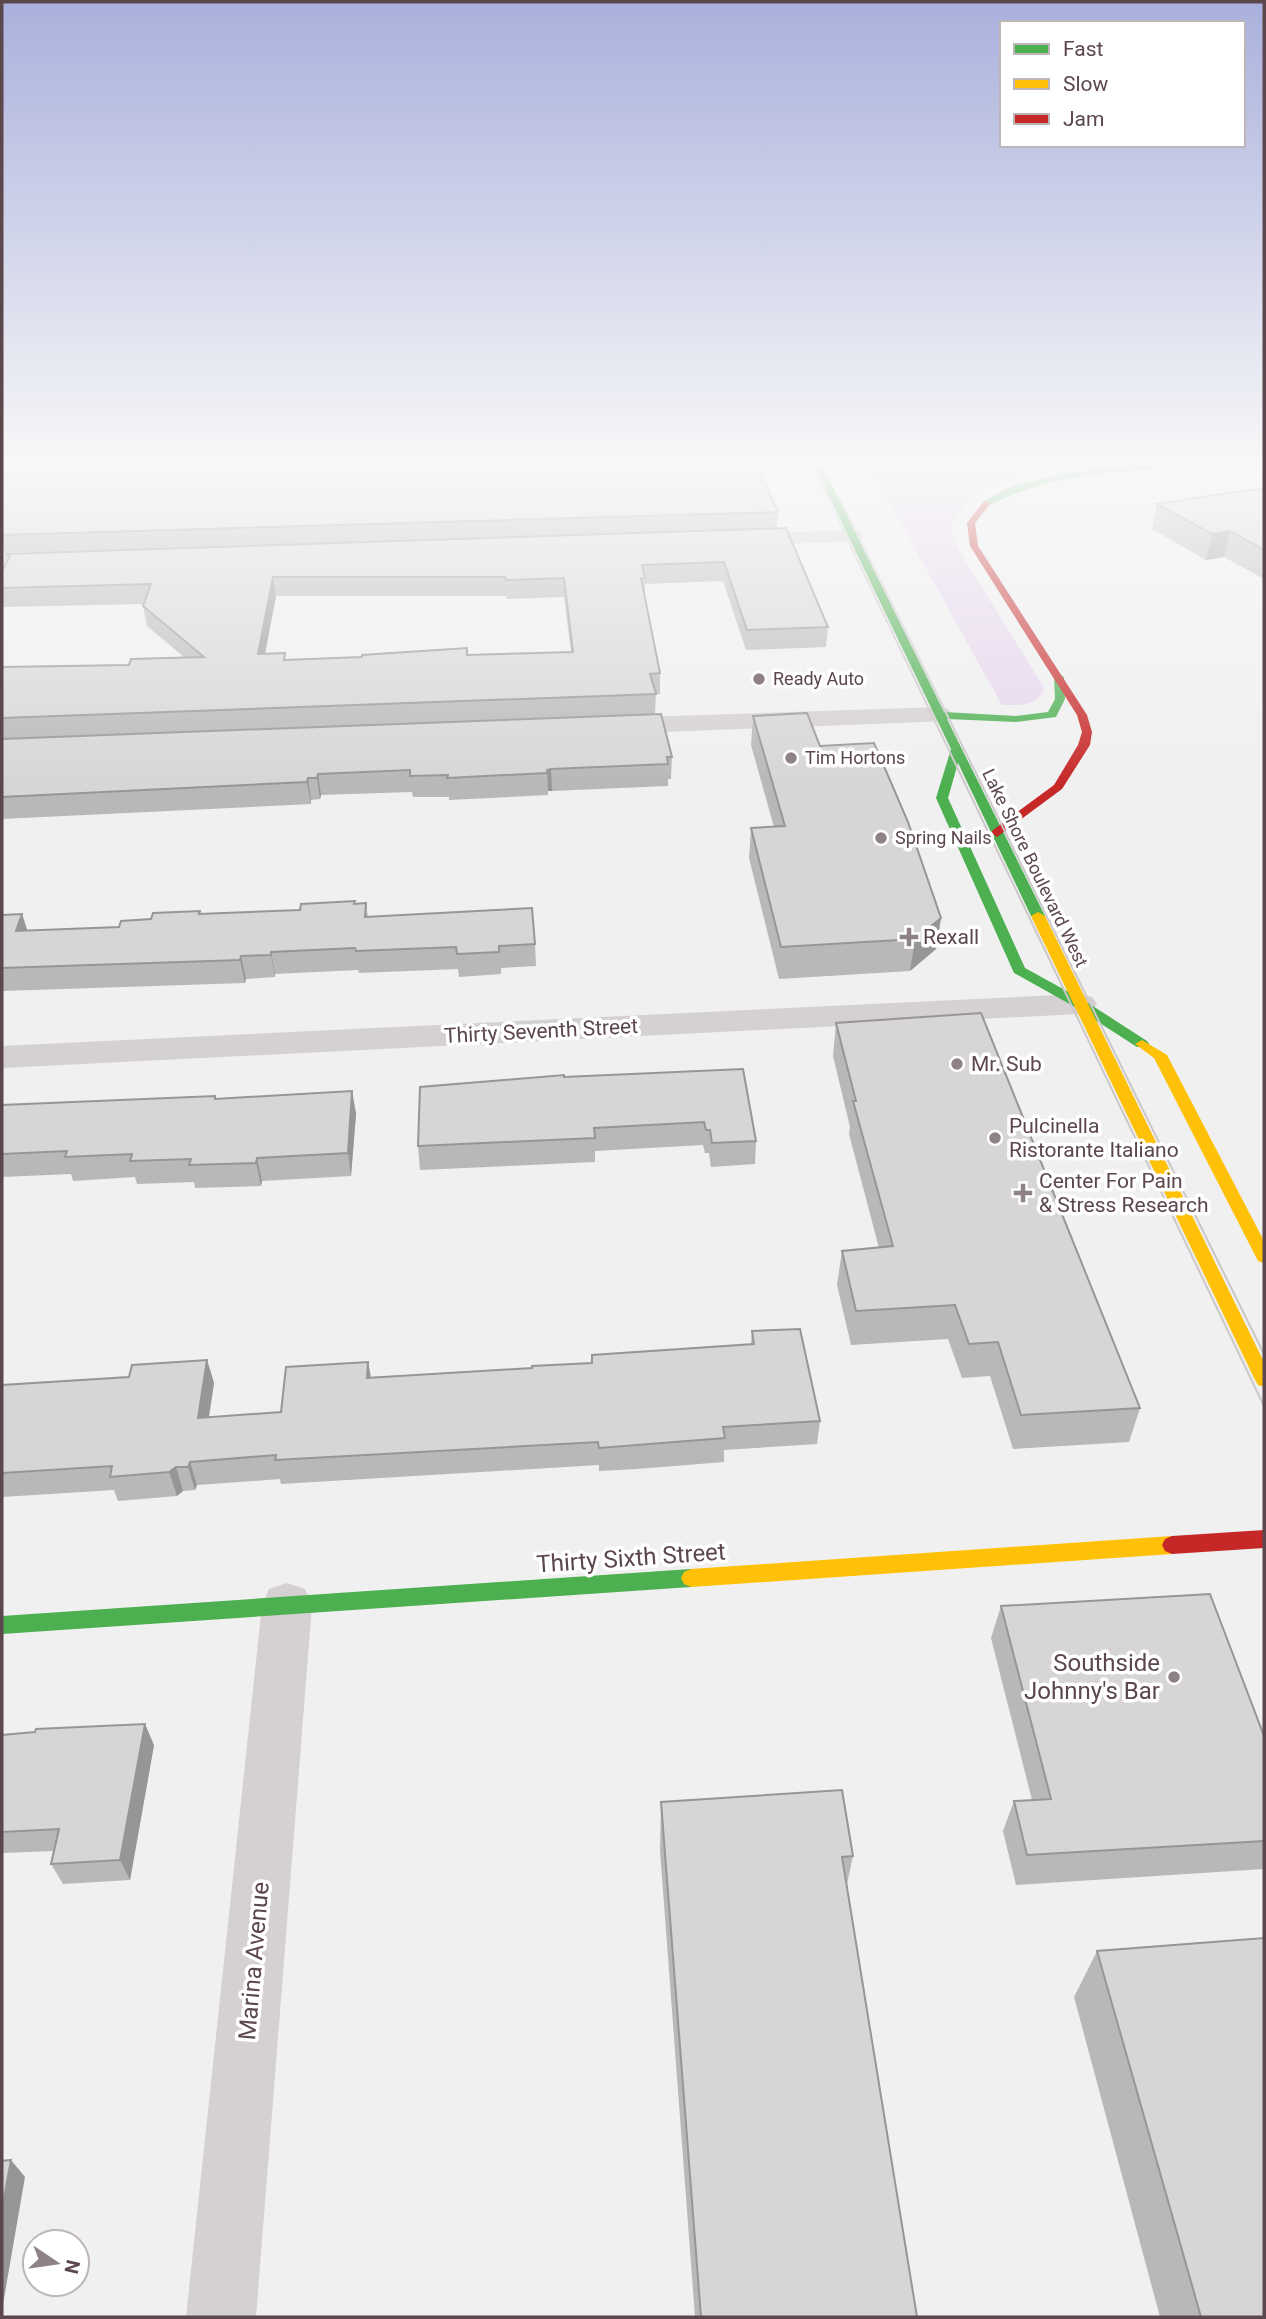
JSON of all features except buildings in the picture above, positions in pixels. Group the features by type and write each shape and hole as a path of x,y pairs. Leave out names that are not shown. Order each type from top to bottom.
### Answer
{"main road":[{"name":"Lake Shore Boulevard West","path":"867,567 1264,1380"},
{"path":"988,567 1082,715 1087,732 1084,745 1058,787 996,833"},
{"path":"939,715 1016,719 1052,715 1060,699 1059,677"},
{"name":"Lake Shore Boulevard West","path":"956,749 942,798 1019,970 1080,1004 1160,1055 1264,1257"},
{"name":"Thirty Sixth Street","path":"2,1625 1264,1539"}],"street":[{"path":"586,727 939,715"},
{"name":"Thirty Seventh Street","path":"2,1057 1080,1004"},
{"name":"Marina Avenue","path":"221,2317 287,1605"}],"shaded area":[{"path":"925,567 970,567 1044,688 1032,702 1002,705"}],"tram line":[{"path":"861,567 1264,1406"},
{"path":"874,567 1264,1354"}],"traffic: fast":[{"path":"868,567 1038,916"},
{"path":"939,715 1016,719 1052,715 1060,699 1059,677"},
{"path":"956,749 942,798 1019,970 1080,1004 1142,1044"},
{"path":"2,1625 691,1578"}],"traffic: slow":[{"path":"1038,916 1264,1380"},
{"path":"1142,1044 1160,1055 1264,1257"},
{"path":"691,1578 1172,1545"}],"traffic: jam":[{"path":"988,567 1082,715 1087,732 1084,745 1058,787 997,833"},
{"path":"1172,1545 1264,1539"}],"place":[{"name":"Ready Auto","path":"759,679"},
{"name":"Tim Hortons","path":"791,758"},
{"name":"Spring Nails","path":"881,838"},
{"name":"Rexall","path":"909,937"},
{"name":"Mr. Sub","path":"957,1064"},
{"name":"Pulcinella Ristorante Italiano","path":"995,1138"},
{"name":"Center For Pain & Stress Research","path":"1023,1193"},
{"name":"Southside Johnny's Bar","path":"1174,1677"}]}
